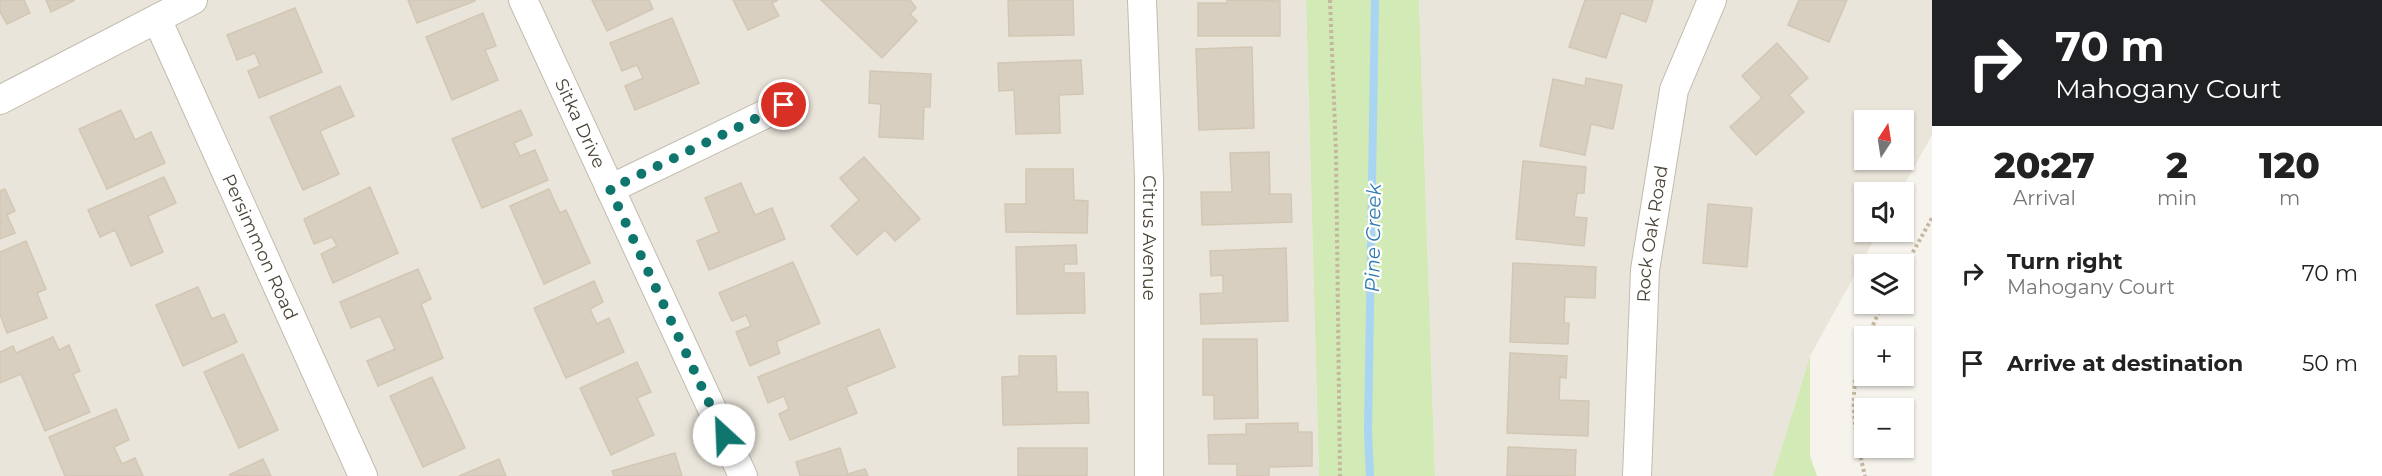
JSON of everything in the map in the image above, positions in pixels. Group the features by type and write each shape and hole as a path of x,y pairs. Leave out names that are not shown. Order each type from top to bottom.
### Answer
{"street":[{"path":"0,100 193,0"},
{"name":"Sitka Drive","path":"523,0 743,476"},
{"name":"Citrus Avenue","path":"1142,0 1149,178 1149,476"},
{"name":"Rock Oak Road","path":"1637,476 1645,270 1674,90 1712,0"},
{"name":"Persimmon Road","path":"157,19 363,476"},
{"path":"610,189 784,105"}],"path":[{"path":"1330,0 1336,153 1340,476"},
{"path":"1912,254 1932,218"},
{"path":"1854,386 1852,409 1856,437 1866,476"}],"shaded area":[{"path":"0,0 1306,0 1319,476 0,476"},
{"path":"1419,0 1932,0 1932,135 1914,167 1914,110 1854,110 1854,170 1912,170 1906,182 1854,182 1854,242 1873,242 1866,254 1854,254 1854,276 1810,356 1773,476 1435,476"}],"green space":[{"path":"1306,0 1419,0 1435,476 1319,476"},
{"path":"1810,356 1810,456 1817,476 1773,476"}],"building":[{"path":"0,0 24,0 30,13 7,24 0,12"},
{"path":"46,0 75,0 51,12"},
{"path":"408,0 474,0 475,1 417,23"},
{"path":"592,0 649,0 653,9 607,31"},
{"path":"733,0 778,0 772,3 779,16 748,30"},
{"path":"821,0 910,0 916,8 910,14 917,21 882,58"},
{"path":"1008,0 1073,0 1074,35 1009,36"},
{"path":"1227,0 1280,1 1280,36 1198,36 1198,3 1227,3"},
{"path":"1585,0 1653,0 1646,22 1621,13 1606,58 1569,47"},
{"path":"1799,0 1847,0 1829,42 1788,25"},
{"path":"295,8 322,72 259,98 248,71 260,66 255,53 237,60 227,35"},
{"path":"483,13 496,46 485,50 498,80 452,100 426,37"},
{"path":"672,18 699,83 635,110 625,86 643,78 637,65 622,71 610,43"},
{"path":"1777,43 1808,78 1789,95 1804,112 1756,155 1730,127 1762,98 1742,76"},
{"path":"1252,47 1254,128 1199,130 1196,49"},
{"path":"1081,60 1083,94 1059,95 1060,133 1016,134 1014,90 999,91 998,63"},
{"path":"870,71 931,74 930,107 924,107 923,139 879,137 881,104 869,103"},
{"path":"1586,78 1622,85 1613,129 1591,124 1585,155 1540,146 1553,79 1585,86"},
{"path":"340,86 354,116 320,131 339,174 303,190 270,117"},
{"path":"121,110 135,140 151,132 165,163 107,189 79,129"},
{"path":"521,110 532,135 514,143 520,156 535,150 548,180 482,208 452,139"},
{"path":"1269,152 1270,194 1291,194 1292,222 1202,225 1201,192 1232,192 1230,153"},
{"path":"864,157 920,219 895,241 885,230 857,255 831,226 859,200 840,178"},
{"path":"1523,161 1586,167 1584,193 1577,193 1574,217 1587,218 1584,246 1516,239"},
{"path":"1026,169 1073,169 1074,200 1088,201 1087,233 1006,232 1005,204 1026,204"},
{"path":"164,177 176,203 148,216 163,252 131,266 115,230 100,237 88,210"},
{"path":"741,183 755,215 772,208 785,239 709,270 697,241 719,232 705,198"},
{"path":"370,187 398,253 333,283 321,254 337,246 332,237 314,244 304,219"},
{"path":"5,189 15,211 7,215 15,233 0,239 0,191"},
{"path":"549,189 560,213 566,210 590,263 544,284 510,206"},
{"path":"1708,204 1752,208 1747,267 1703,263"},
{"path":"26,241 46,289 37,293 47,318 7,333 0,314 0,252"},
{"path":"1076,245 1077,264 1064,264 1064,273 1084,273 1085,313 1017,314 1016,247"},
{"path":"1286,248 1288,321 1201,324 1200,294 1223,293 1223,275 1211,276 1210,251"},
{"path":"793,262 820,323 776,342 780,353 750,366 736,332 751,326 746,315 732,321 719,293"},
{"path":"1513,263 1596,267 1595,298 1565,297 1564,323 1569,323 1568,344 1510,342"},
{"path":"418,269 431,299 421,304 443,358 378,386 367,361 395,349 380,316 351,328 340,302"},
{"path":"594,281 603,302 590,309 597,324 609,318 624,352 566,378 534,308"},
{"path":"198,287 212,319 224,314 237,342 183,366 156,305"},
{"path":"879,329 895,367 846,387 857,413 790,440 779,414 789,409 784,396 768,403 758,377"},
{"path":"53,337 59,350 69,345 80,371 73,374 90,412 45,431 21,374 0,383 0,352 13,346 16,353"},
{"path":"1203,339 1257,339 1258,418 1214,419 1214,395 1203,395"},
{"path":"1510,353 1567,356 1566,378 1560,377 1559,400 1589,401 1588,436 1507,433"},
{"path":"243,354 278,430 239,448 204,372"},
{"path":"1019,356 1056,356 1057,392 1088,392 1089,423 1003,425 1002,377 1019,376"},
{"path":"637,362 651,392 637,398 654,435 611,455 580,388"},
{"path":"432,377 465,448 423,467 390,396"},
{"path":"116,409 129,440 114,447 122,464 135,458 143,476 65,476 49,437"},
{"path":"1298,423 1298,432 1312,432 1312,466 1269,467 1269,476 1237,476 1237,464 1209,464 1208,435 1246,434 1246,424"},
{"path":"1508,447 1576,450 1575,476 1507,476"},
{"path":"840,448 848,474 865,469 868,476 800,476 796,462"},
{"path":"1018,448 1087,448 1087,476 1018,476"},
{"path":"675,453 682,476 614,476 612,471"},
{"path":"263,459 271,476 229,475"},
{"path":"499,459 506,476 459,476"}],"waterway":[{"name":"Pine Creek","path":"1370,476 1368,432 1375,0"}],"route":[{"path":"724,435 610,189 784,105"}]}
